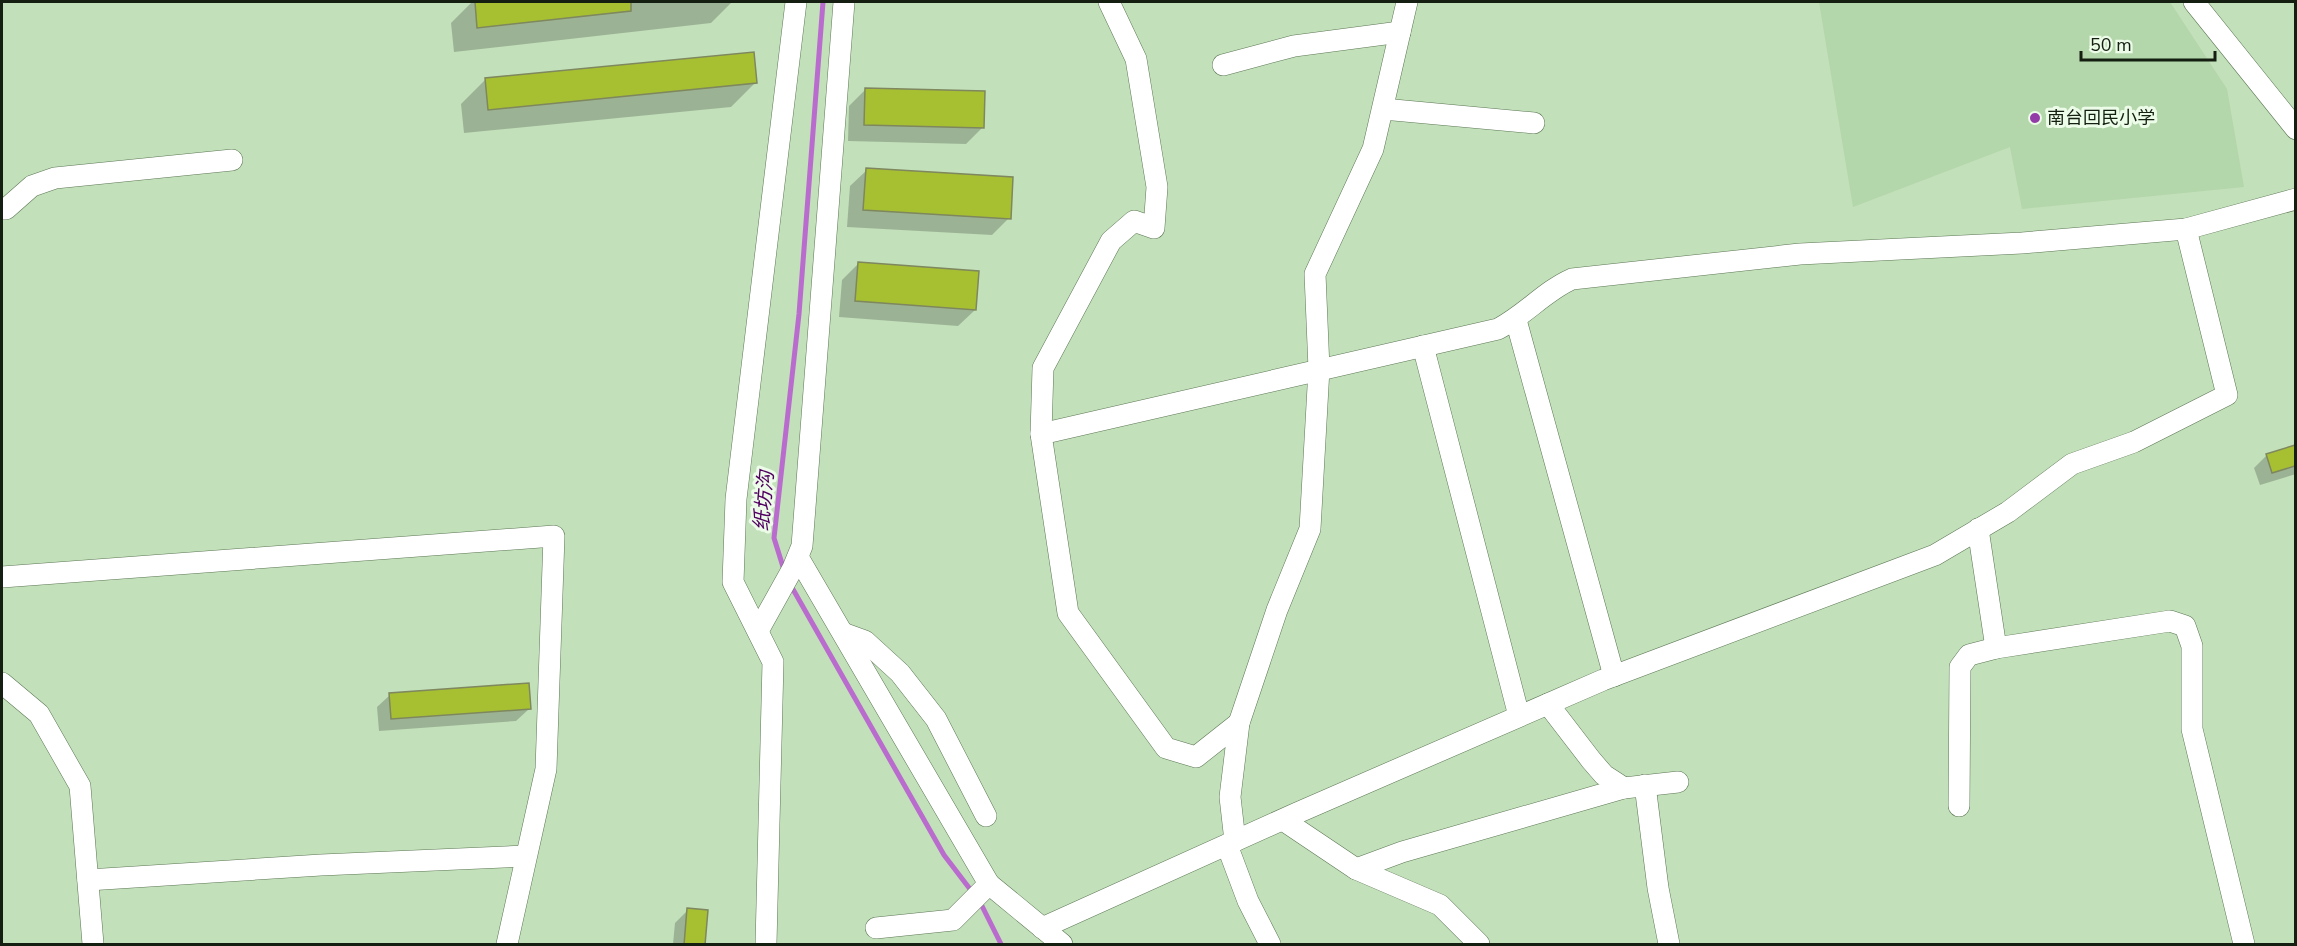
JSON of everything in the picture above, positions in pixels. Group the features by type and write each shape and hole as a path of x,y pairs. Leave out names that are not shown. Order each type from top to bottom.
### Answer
{"street":[{"path":"765,945 773,662 733,582 736,499 796,2"},
{"path":"758,631 796,563 802,546 844,2"},
{"path":"1108,2 1136,59 1157,187 1154,228 1134,221 1111,241 1043,368 1041,434 1068,613 1166,748 1196,757 1239,723"},
{"path":"1270,945 1248,901 1231,843 1230,797 1239,723 1277,610 1310,529 1319,369 1315,274 1373,149 1407,2"},
{"path":"2194,2 2295,129"},
{"path":"1223,65 1294,46 1400,32"},
{"path":"1383,109 1534,123"},
{"path":"2,209 32,186 55,178 232,159"},
{"path":"1041,434 1498,329 1516,320 1556,286 1572,279 1800,254 2022,243 2186,229 2295,199"},
{"path":"1042,928 1614,676 1935,555 2008,512 2072,464 2134,442 2227,395 2186,229"},
{"path":"1516,320 1614,676"},
{"path":"1423,346 1519,716"},
{"path":"1978,529 1996,648"},
{"path":"2,577 554,537 546,769 507,945"},
{"path":"796,563 843,633 979,894 1042,928 1062,945"},
{"path":"1959,806 1960,667 1969,655 1996,648 2170,621 2185,626 2192,646 2192,729 2244,945"},
{"path":"843,633 865,641 907,682 936,719 986,816"},
{"path":"2,683 39,714 80,786 93,945"},
{"path":"1548,704 1604,775 1635,786"},
{"path":"1356,869 1402,852 1635,786 1678,782"},
{"path":"1635,786 1659,888 1669,945"},
{"path":"1283,820 1356,869 1440,905 1479,945"},
{"path":"88,880 321,865 526,856"},
{"path":"876,928 952,920 979,894"}],"shaded area":[{"name":"南台回民小学","path":"1819,2 2170,2 2227,89 2244,187 2022,209 2010,147 1853,207"}],"building":[{"path":"475,2 631,2 631,11 477,28"},
{"path":"754,52 757,83 488,110 485,78"},
{"path":"865,88 985,91 984,128 864,125"},
{"path":"866,168 1013,177 1011,219 863,210"},
{"path":"858,262 979,271 976,310 855,301"},
{"path":"2295,445 2295,466 2272,473 2266,454"},
{"path":"529,683 531,709 391,719 389,693"},
{"path":"687,908 708,910 705,945 684,945"}],"waterway":[{"name":"纸坊沟","path":"784,570 774,538 799,314 823,2"},
{"name":"纸坊沟","path":"790,584 944,855 973,893"},
{"name":"纸坊沟","path":"979,900 1001,944"}],"place":[{"name":"南台回民小学","path":"2035,118"}]}
